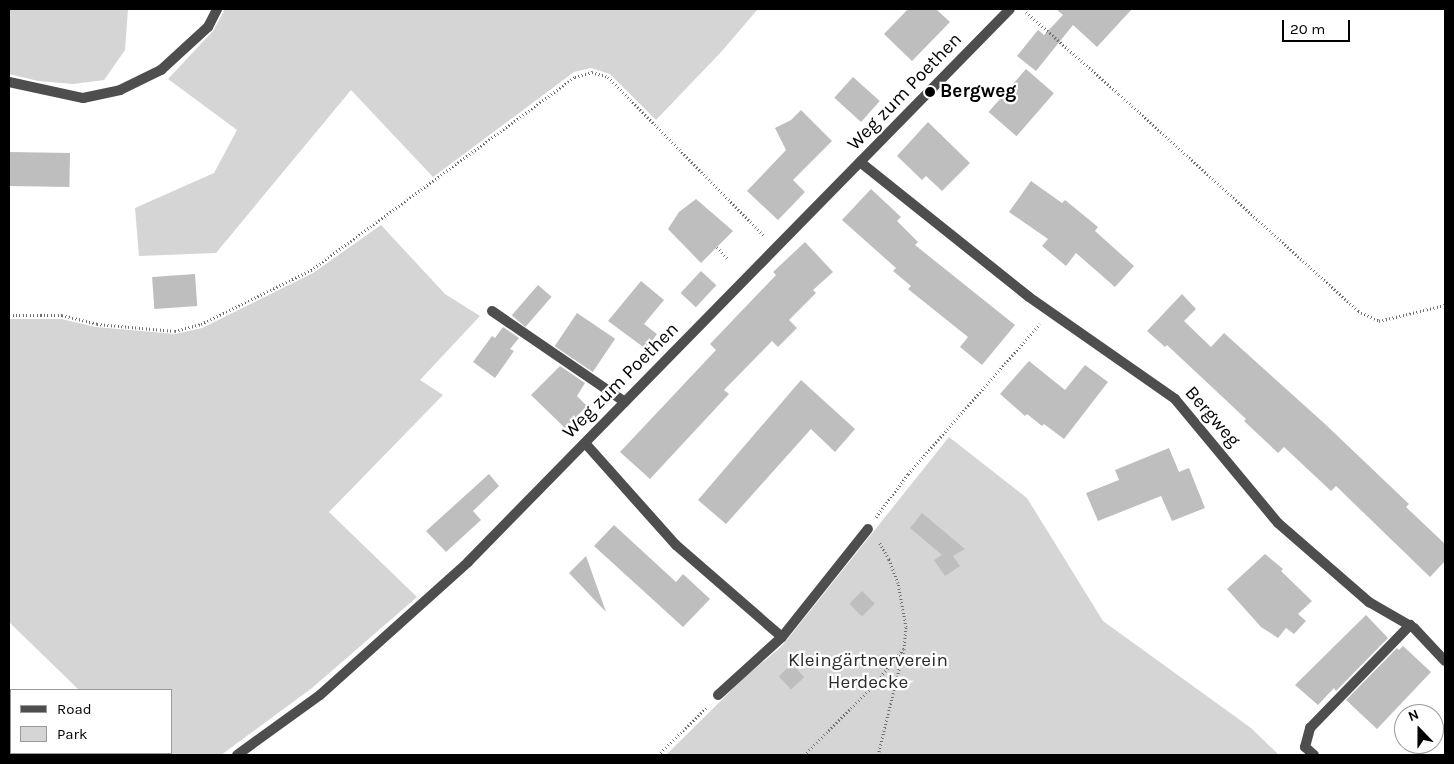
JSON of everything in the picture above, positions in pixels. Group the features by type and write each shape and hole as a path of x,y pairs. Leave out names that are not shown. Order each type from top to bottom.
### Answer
{"street":[{"path":"9,82 83,98 120,90 161,70 208,27 217,9"},
{"name":"Weg zum Poethen","path":"237,755 320,695 468,562 1010,9"},
{"name":"Bergweg","path":"860,162 1051,312 1175,398 1278,523 1369,602 1410,626 1445,661"},
{"path":"492,311 625,402"},
{"path":"585,443 676,545 782,637"},
{"path":"718,695 782,637 868,529"},
{"path":"1314,755 1305,747 1310,728 1410,626"}],"path":[{"path":"1022,9 1119,94 1358,311 1379,321 1445,305"},
{"path":"9,315 62,315 97,324 176,331 202,324 311,270 575,77 592,72 608,77 775,248"},
{"path":"717,247 727,258"},
{"path":"878,755 904,649 906,627 898,583 882,546 868,529 908,474 1051,312"},
{"path":"804,755 874,685 904,649"},
{"path":"658,755 718,695"}],"green space":[{"path":"9,9 128,9 125,50 104,80 73,84 38,81 9,74"},
{"path":"225,9 758,9 722,51 656,120 610,74 591,68 574,72 433,177 351,90 216,253 139,256 135,208 214,173 237,130 168,79 213,31"},
{"path":"381,225 445,294 480,316 420,380 443,395 329,512 417,597 312,688 221,755 146,755 144,754 172,754 172,689 78,689 9,622 9,319 61,319 96,327 175,334 202,328 313,273"},
{"name":"Kleingärtnerverein Herdecke","path":"949,437 1027,498 1103,621 1251,728 1279,755 666,755 745,677 782,646"}],"building":[{"path":"908,9 936,9 950,22 912,61 884,34"},
{"path":"1056,9 1132,9 1097,47 1073,25 1036,71 1017,56 1038,30 1044,35 1063,15"},
{"path":"1026,69 1054,93 1017,136 989,112"},
{"path":"853,77 880,101 861,122 834,98"},
{"path":"801,110 832,141 793,180 805,192 778,220 747,191 786,150 775,128 791,120"},
{"path":"928,122 970,163 942,191 926,176 922,180 897,156"},
{"path":"9,152 70,153 69,187 9,186"},
{"path":"1031,181 1062,203 1065,200 1098,227 1095,231 1134,266 1115,287 1076,253 1066,266 1042,246 1048,239 1009,212"},
{"path":"871,189 901,217 897,221 918,242 915,245 1015,325 982,365 960,347 968,337 908,289 911,286 893,271 896,268 842,220"},
{"path":"696,199 733,231 701,263 668,229 679,212"},
{"path":"805,242 833,272 813,290 816,293 789,320 797,328 778,347 772,341 724,390 729,394 650,479 620,452 716,350 710,344 776,275 773,272"},
{"path":"701,271 716,285 696,307 681,293"},
{"path":"195,274 197,306 154,309 152,277"},
{"path":"641,281 664,300 644,324 657,334 646,349 608,321"},
{"path":"538,285 552,297 525,327 512,315"},
{"path":"1182,294 1196,309 1184,321 1211,347 1224,333 1325,424 1409,504 1406,507 1445,544 1445,561 1430,577 1336,486 1331,491 1284,447 1278,453 1244,421 1246,419 1167,345 1165,347 1147,331"},
{"path":"577,313 615,339 593,372 555,346"},
{"path":"503,327 519,338 510,349 514,351 495,378 473,362 492,336 495,338"},
{"path":"1029,361 1065,390 1085,365 1108,382 1064,439 1044,424 1042,426 1027,414 1025,416 1000,394"},
{"path":"560,366 585,383 577,396 587,406 565,428 531,395"},
{"path":"801,380 855,429 835,452 811,429 726,524 698,500"},
{"path":"1169,448 1179,472 1189,468 1205,508 1172,521 1161,496 1098,521 1086,493 1119,480 1115,470"},
{"path":"489,474 499,486 473,511 481,520 446,552 426,531"},
{"path":"922,513 965,549 953,556 960,566 945,576 934,560 942,555 910,528"},
{"path":"614,525 676,582 683,574 710,599 683,627 594,546"},
{"path":"1265,554 1283,569 1281,571 1312,601 1298,614 1306,621 1294,634 1286,628 1278,638 1261,627 1227,589"},
{"path":"586,556 606,612 569,573"},
{"path":"862,591 875,604 862,616 849,604"},
{"path":"1366,615 1388,638 1336,691 1334,688 1318,705 1295,685"},
{"path":"1403,646 1431,672 1401,704 1394,704 1394,711 1377,729 1346,700 1397,648 1399,650"},
{"path":"792,664 804,677 791,689 779,676"}],"place":[{"name":"Bergweg","path":"930,92"}]}
